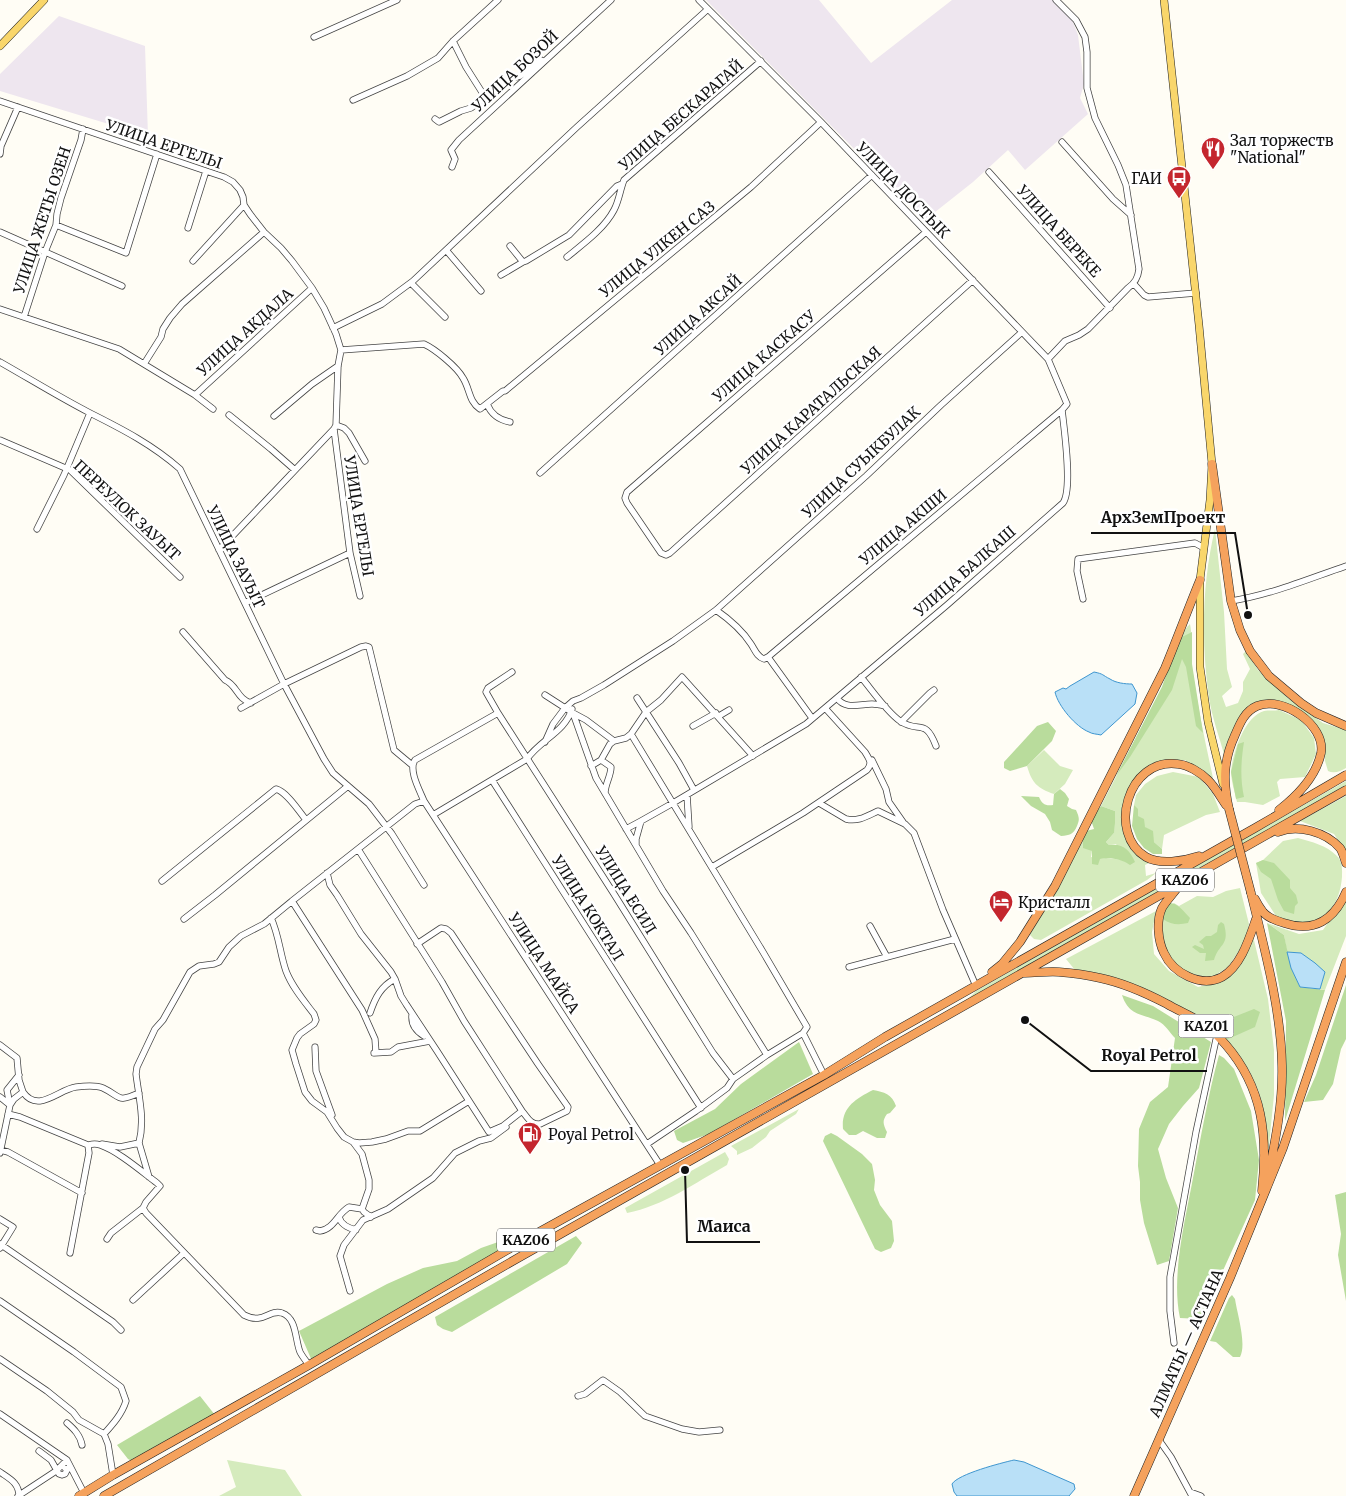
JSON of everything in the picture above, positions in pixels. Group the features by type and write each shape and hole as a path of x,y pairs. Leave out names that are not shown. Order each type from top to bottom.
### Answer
{"highway":[{"path":"1212,464 1231,601 1240,630 1250,651 1269,676 1301,702 1316,713 1346,726"},
{"path":"976,986 1002,964 1020,942 1055,886 1165,668 1200,580"},
{"name":"KАZ01","path":"1255,828 1293,799 1307,782 1321,752 1319,736 1314,728 1298,714 1275,703 1265,703 1256,706 1247,712 1241,721 1231,744 1226,763 1224,789 1268,967 1278,1021 1282,1065 1278,1124 1261,1200"},
{"path":"1215,851 1178,860 1161,861 1146,857 1134,846 1127,829 1126,818 1130,793 1136,782 1150,769 1160,764 1181,764 1208,779 1229,809"},
{"name":"KАZ06","path":"81,1494 521,1242 824,1075 926,1014 1346,776"},
{"name":"KАZ06","path":"104,1496 526,1254 1346,790"},
{"path":"1259,838 1282,830 1314,831 1331,840 1340,849 1346,863"},
{"path":"1181,883 1162,909 1159,920 1160,942 1164,954 1171,964 1186,976 1195,980 1213,980 1221,978 1229,972 1237,962 1249,939 1256,917"},
{"path":"1251,893 1264,913 1270,917 1302,927 1313,925 1326,919 1337,910 1346,892"},
{"name":"KАZ01","path":"1261,1200 1283,1148 1346,962"},
{"name":"KАZ01","path":"1025,973 1058,972 1094,976 1116,982 1143,992 1177,1009 1205,1024 1218,1035 1245,1070 1260,1112 1265,1156 1261,1200"},
{"path":"926,1014 930,1025"},
{"name":"АЛМАТЫ — АСТАНА","path":"1134,1496 1230,1278 1261,1200"}],"main road":[{"path":"0,46 44,0"},
{"path":"1164,0 1196,293 1212,464 1210,500 1200,580 1200,667 1208,722 1224,789"}],"street":[{"path":"314,37 397,0"},
{"path":"353,100 407,76 438,58 453,41 498,0"},
{"name":"УЛИЦА БОЗОЙ","path":"452,167 455,159 451,150 459,140 611,0"},
{"name":"УЛИЦА ДОСТЫК","path":"699,0 821,122 1048,359 1067,404 1062,410"},
{"path":"1048,359 1064,341 1079,336 1110,308 1134,284 1139,269 1126,185 1095,118 1087,88 1085,37 1076,20 1056,0"},
{"path":"333,328 382,304 411,283 577,127 708,9"},
{"path":"453,41 466,67 485,97"},
{"path":"435,119 439,122 471,108 485,97 497,92 510,79 520,76 540,60 543,62"},
{"name":"УЛИЦА БЕСКАРАГАЙ","path":"566,257 603,226 615,209 624,180 761,62"},
{"name":"УЛИЦА ЕРГЕЛЫ","path":"0,101 224,177 233,182 240,190 244,205 264,232 281,248 312,288 324,308 341,350 338,366 335,427 350,552 360,596"},
{"path":"0,154 1,146 18,107"},
{"name":"УЛИЦА УЛКЕН САЗ","path":"488,404 751,187 821,122"},
{"name":"УЛИЦА ЖЕТЫ ОЗЕН","path":"24,318 45,252 56,225 61,198 83,129"},
{"path":"1062,142 1113,199 1131,215"},
{"path":"56,225 126,253 157,154"},
{"path":"188,228 206,171"},
{"name":"УЛИЦА БЕРЕКЕ","path":"990,172 1110,308"},
{"name":"УЛИЦА АКСАЙ","path":"540,473 872,175"},
{"path":"501,276 569,235 617,186 622,184"},
{"path":"193,261 244,205"},
{"path":"0,232 122,286"},
{"path":"144,364 161,336 163,329 182,304 264,232"},
{"name":"УЛИЦА КАСКАСУ","path":"666,555 662,553 626,503 627,492 926,232"},
{"path":"510,246 523,262"},
{"path":"446,250 481,291"},
{"name":"УЛИЦА КАРАТАЛЬСКАЯ","path":"666,555 748,484 972,280"},
{"path":"411,283 445,317"},
{"path":"1134,284 1148,297 1196,293"},
{"name":"УЛИЦА АКДАЛА","path":"195,394 312,288"},
{"path":"0,309 118,349 195,394 213,408"},
{"name":"УЛИЦА СУЫКБУЛАК","path":"545,742 553,724 573,701 604,685 716,610 866,476 1022,332"},
{"path":"341,350 424,344 432,347 463,378 474,405 480,409 488,404 495,416 510,422"},
{"name":"УЛИЦА ЗАУЫТ","path":"0,362 138,438 166,456 180,469 284,684 324,759 333,773 369,804 424,885"},
{"path":"274,416 312,384 338,366"},
{"name":"УЛИЦА АКШИ","path":"768,657 1062,410"},
{"name":"УЛИЦА БАЛКАШ","path":"626,829 673,804 800,727 947,605 1065,500 1067,494 1066,447 1062,410"},
{"path":"37,530 90,413"},
{"path":"229,415 295,470"},
{"path":"219,550 335,427 344,428 349,433 365,461"},
{"name":"ПЕРЕУЛОК ЗАУЫТ","path":"0,440 70,470 180,577"},
{"path":"1083,598 1077,572 1078,559 1196,543 1204,548"},
{"path":"245,603 350,552"},
{"path":"1231,601 1272,592 1346,566"},
{"path":"716,610 734,623 749,640 758,656 768,657 812,718"},
{"path":"183,632 225,680 233,686 240,697 244,701 251,703"},
{"path":"241,708 284,684 361,646 366,646 369,647 394,750 412,768 415,760 498,712"},
{"name":"УЛИЦА ЕСИЛ","path":"512,672 488,688 486,692 659,964 713,1053 733,1079"},
{"path":"861,676 885,706 901,722 909,726 923,727 931,733 936,746"},
{"path":"591,766 601,760 610,744 632,734 646,712 661,700 682,677 753,756"},
{"path":"901,722 934,690"},
{"path":"545,695 586,720 614,742"},
{"path":"637,698 694,790"},
{"path":"837,698 840,704 849,706 872,704 885,706"},
{"path":"573,701 572,712 596,778 663,891 767,1055"},
{"path":"825,708 872,760 886,789 889,802 914,833 955,939 976,986"},
{"path":"693,726 729,710"},
{"path":"433,815 528,759 533,751 558,731 572,712"},
{"path":"632,734 764,952 807,1027 807,1030 803,1033 733,1079 727,1088 701,1108 647,1144"},
{"path":"867,770 871,764 868,757"},
{"path":"601,760 611,767 605,793"},
{"path":"712,867 819,803 874,766"},
{"name":"УЛИЦА МАЙСА","path":"412,768 424,802 660,1166"},
{"name":"УЛИЦА КОКТАЛ","path":"492,780 701,1108"},
{"path":"184,919 348,786"},
{"path":"162,881 276,789 281,790 306,820"},
{"path":"687,795 689,830"},
{"path":"149,1177 139,1144 142,1134 143,1116 137,1068 155,1029 168,1013 190,972 199,966 218,962 229,947 241,936 264,924 415,804 424,802"},
{"path":"819,803 846,819 857,820 878,811 889,802"},
{"path":"878,811 905,824"},
{"path":"636,845 641,821"},
{"path":"358,849 417,944 442,982 464,1021 532,1124 540,1124 567,1111 568,1107 451,933 441,928 417,944"},
{"path":"327,873 332,888 361,934 391,972 401,996 489,1132 503,1126 522,1111"},
{"path":"292,901 362,1010 375,1039 375,1053 391,1052 398,1047 429,1039"},
{"path":"271,918 290,981 314,1014 316,1020 314,1024 297,1038 292,1050 296,1064 305,1092 333,1120"},
{"path":"870,926 887,957"},
{"path":"849,967 955,939"},
{"path":"370,1013 375,998 381,989 395,979"},
{"path":"803,1033 824,1075"},
{"path":"1174,1343 1170,1311 1170,1277 1196,1132 1218,1035"},
{"path":"0,1045 17,1058 18,1075 23,1092 34,1100 54,1098 65,1090 78,1086 100,1087 122,1099 139,1093"},
{"path":"315,1047 316,1071 336,1128 344,1137 353,1142 372,1142 408,1131 420,1130 468,1101"},
{"path":"10,1105 4,1088 18,1075"},
{"path":"23,1092 14,1098 10,1105 0,1151 8,1152 82,1193"},
{"path":"0,1097 10,1105"},
{"path":"8,1114 88,1145 99,1144 120,1147 139,1144"},
{"path":"350,1291 340,1256 344,1245 363,1220 388,1209 433,1178 455,1153 479,1141 491,1138 506,1127 513,1118"},
{"path":"353,1142 362,1154 369,1180 369,1189 362,1209"},
{"path":"99,1144 118,1155 160,1186 143,1208 111,1233 107,1240"},
{"path":"70,1253 89,1153 88,1145"},
{"path":"316,1230 329,1229 340,1214 349,1207 362,1209 371,1217"},
{"path":"143,1208 244,1315 252,1319 259,1319 280,1312 286,1315 292,1322 300,1352 309,1365"},
{"path":"339,1217 344,1225 356,1230"},
{"path":"0,1219 13,1227 1,1246 113,1322 121,1330"},
{"path":"133,1300 184,1253"},
{"path":"0,1301 121,1387 126,1401 123,1410 104,1434"},
{"path":"0,1359 47,1391 73,1412 79,1420 104,1434 108,1444 113,1475"},
{"path":"578,1396 585,1394 603,1380 620,1392 645,1416 682,1430 699,1432 720,1430"},
{"path":"73,1412 76,1431"},
{"path":"0,1414 65,1462 81,1494"},
{"path":"67,1423 76,1431 82,1445"},
{"path":"1159,1440 1192,1494 1201,1496"},
{"path":"39,1451 51,1460 57,1470"},
{"path":"19,1496 57,1470 65,1462"},
{"path":"0,1472 15,1482 19,1489 19,1496"}],"shaded area":[{"path":"706,0 819,0 871,63 952,0 1054,0 1069,12 1078,35 1084,84 1080,98 1088,114 1025,170 1008,150 973,182 925,220"},
{"path":"59,16 145,46 148,136 0,91 0,74"}],"green space":[{"path":"1215,529 1224,612 1227,669 1232,687 1222,696 1226,707 1238,703 1243,691 1243,682 1250,669 1243,654 1246,651 1258,670 1288,698 1323,723 1346,730 1346,768 1335,772 1328,771 1325,761 1325,742 1318,728 1297,710 1280,701 1261,701 1244,712 1231,734 1224,754 1210,705 1206,677 1204,634 1207,570"},
{"path":"1190,624 1191,662 1213,778 1205,775 1185,760 1163,760 1144,770 1122,812 1133,850 1149,863 1145,865 1146,876 1156,873 1147,880 1041,940 1034,939 1030,935 1031,932 1083,838 1092,851 1091,857 1124,860 1127,863 1116,844 1109,845 1106,842 1114,833 1115,811 1101,806 1162,687 1180,638"},
{"path":"1192,632 1192,664 1203,733 1196,726 1186,667 1182,659 1172,690 1116,776 1162,687 1180,638"},
{"path":"1279,710 1301,720 1314,738 1316,754 1305,777 1280,779 1277,782 1280,796 1263,805 1237,802 1231,771 1234,755 1241,736 1251,720 1257,715 1264,711"},
{"path":"1048,722 1056,731 1052,741 1027,766 1010,771 1004,768 1004,762 1037,726"},
{"path":"1244,742 1241,770 1244,797 1236,799 1231,772 1238,744"},
{"path":"1044,750 1060,766 1073,770 1065,784 1054,794 1036,784 1027,766"},
{"path":"1173,772 1199,777 1213,794 1220,812 1206,815 1164,835 1162,849 1154,842 1138,816 1134,805 1136,795 1145,784 1157,776"},
{"path":"1346,781 1346,787 1206,864 938,1018 938,1016 969,998 976,991"},
{"path":"1060,789 1069,799 1067,806 1076,810 1079,820 1073,833 1061,836 1052,830 1045,814 1031,806 1021,796 1039,797 1044,804 1053,805 1054,794"},
{"path":"1346,796 1346,852 1334,834 1300,821"},
{"path":"1134,805 1138,809 1138,816 1144,819 1145,827 1153,831 1154,842 1162,849 1162,854 1153,854 1144,848 1137,839 1132,826"},
{"path":"1101,806 1115,811 1114,833 1106,842 1109,845 1118,845 1125,848 1135,862 1130,865 1120,860 1108,858 1100,859 1098,865 1092,864 1092,851 1083,848 1083,838 1086,831 1094,829 1091,820"},
{"path":"1298,838 1319,844 1328,849 1339,858 1341,863 1340,891 1335,902 1329,911 1312,921 1289,921 1276,916 1261,893 1256,863 1263,860 1283,841"},
{"path":"1263,860 1274,863 1290,880 1290,888 1296,895 1298,903 1295,906 1294,914 1284,911 1271,879 1261,872 1256,863"},
{"path":"1240,888 1249,924 1245,942 1228,967 1211,978 1188,973 1174,963 1163,943 1165,909 1174,903 1179,906 1197,896 1213,897 1226,891"},
{"path":"1346,896 1346,936 1325,990 1320,989 1325,972 1301,953 1287,952 1284,935 1267,923 1299,934 1323,930"},
{"path":"1168,903 1175,904 1183,910 1190,918 1188,923 1175,924 1163,919"},
{"path":"1156,911 1152,932 1154,954 1169,971 1198,987 1223,981 1244,957 1253,936 1268,999 1274,1050 1274,1095 1268,1155 1266,1127 1259,1092 1249,1070 1221,1034 1103,975 1075,970 1066,959"},
{"path":"1221,922 1224,924 1225,941 1214,960 1205,961 1206,953 1200,953 1192,947 1195,945 1204,949 1203,945 1199,942 1206,936 1211,936 1217,932 1218,925"},
{"path":"1267,923 1284,935 1291,968 1300,987 1325,990 1285,1121 1286,1021"},
{"path":"1346,985 1346,1039 1341,1049 1333,1084 1323,1100 1304,1102 1316,1075"},
{"path":"1122,995 1153,1006 1211,1042 1199,1088 1169,1124 1158,1149 1166,1178 1178,1208 1169,1261 1157,1265 1144,1223 1140,1200 1138,1166 1139,1129 1150,1102 1168,1087 1175,1038 1161,1022 1136,1013 1128,1007"},
{"path":"1254,1009 1260,1012 1255,1027 1226,1040 1211,1026"},
{"path":"799,1042 813,1074 709,1134 683,1143 677,1140 674,1131 715,1109 741,1084"},
{"path":"1219,1055 1234,1069 1251,1111 1259,1160 1255,1200 1201,1319 1180,1318 1177,1284 1180,1248 1211,1085"},
{"path":"873,1090 887,1094 896,1106 884,1119 887,1132 885,1138 877,1138 863,1131 856,1135 849,1135 843,1129 844,1115 850,1105"},
{"path":"799,1109 796,1114 770,1131 766,1137 752,1148 737,1155 737,1151 731,1146"},
{"path":"831,1133 862,1154 872,1164 875,1180 874,1190 880,1205 892,1221 894,1241 891,1248 881,1252 875,1249 823,1141 825,1136"},
{"path":"725,1152 729,1159 727,1165 666,1199 640,1210 627,1213 625,1208"},
{"path":"1346,1192 1346,1301 1338,1255 1341,1234 1335,1195"},
{"path":"576,1236 582,1243 567,1264 452,1332 437,1325 435,1317"},
{"path":"501,1241 506,1249 312,1361 299,1331 387,1284 423,1268 457,1261 481,1248"},
{"path":"1232,1295 1235,1299 1241,1328 1242,1351 1240,1357 1233,1357 1216,1342 1210,1341"},
{"path":"200,1396 215,1415 132,1461 128,1459 117,1445"},
{"path":"227,1460 285,1470 302,1496 219,1496 236,1487"}],"water":[{"path":"1094,672 1115,681 1132,684 1137,693 1135,704 1101,735 1090,733 1073,721 1060,703 1055,692 1063,688 1066,689"},
{"path":"1287,952 1301,953 1325,972 1320,989 1300,987 1291,968"},
{"path":"1014,1460 1024,1462 1074,1484 1075,1489 1069,1496 957,1496 954,1492 952,1484 962,1476"}],"place":[{"name":"Зал торжеств \"National\"","path":"1213,170"},
{"name":"ГАИ","path":"1179,199"},
{"name":"АрхЗемПроект","path":"1248,615"},
{"name":"Кристалл","path":"1001,923"},
{"name":"Royal Petrol","path":"1025,1020"},
{"name":"Poyal Petrol","path":"530,1155"},
{"name":"Маиса","path":"685,1170"}]}
